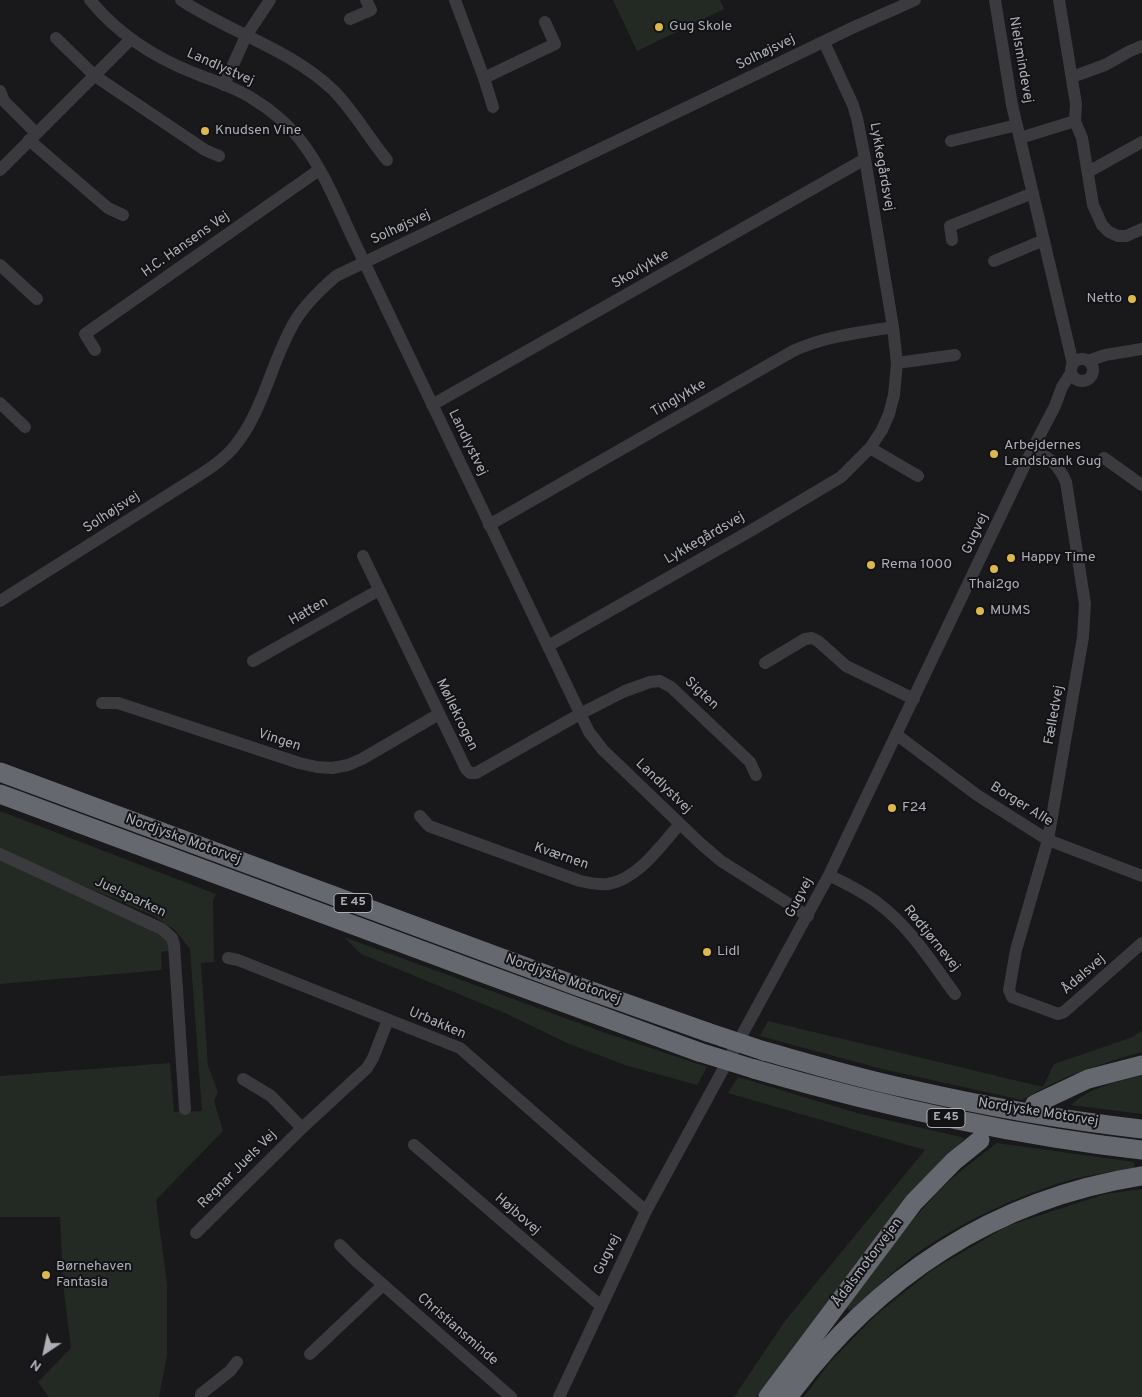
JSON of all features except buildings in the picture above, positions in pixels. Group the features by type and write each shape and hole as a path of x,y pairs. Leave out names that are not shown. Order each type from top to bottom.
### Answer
{"highway":[{"name":"Nordjyske Motorvej","path":"0,772 577,986 764,1051 903,1088 972,1103 1142,1129"},
{"name":"Nordjyske Motorvej","path":"0,794 480,972 699,1052 754,1070 828,1091 970,1124 1142,1150"},
{"path":"1035,1104 1088,1079 1142,1065"},
{"name":"Ådalsmotorvejen","path":"768,1397 914,1202 954,1161 980,1140"},
{"path":"788,1397 812,1365 857,1318 899,1280 953,1243 988,1224 1026,1207 1069,1192 1116,1180 1142,1176"}],"street":[{"name":"Landlystvej","path":"90,0 103,16 130,40 162,60 252,98 275,115 301,140 319,170 364,262 589,732 603,750 680,824 721,860 808,916"},
{"path":"181,0 307,69 332,89 352,110 387,160"},
{"path":"224,85 246,36 270,0"},
{"path":"350,19 371,10 366,0"},
{"path":"455,0 493,107"},
{"name":"Solhøjsvej","path":"0,601 204,472 228,453 249,426 282,345 296,319 317,293 336,276 915,0"},
{"name":"Nielsmindevej","path":"995,0 1012,106 1067,332 1081,368"},
{"path":"1059,0 1076,104 1075,121 1082,138 1093,205 1102,225 1109,232 1118,236 1126,236 1142,229"},
{"path":"484,78 555,44 545,22"},
{"path":"56,38 95,76 205,150 219,156"},
{"path":"0,170 130,40"},
{"name":"Lykkegårdsvej","path":"548,646 828,486 841,477 870,448 882,430 894,395 897,363 893,327 857,118 853,105 824,42"},
{"path":"1072,77 1105,65 1142,46"},
{"path":"0,91 4,102 32,137 108,208 123,216"},
{"path":"1020,138 1075,121"},
{"name":"Nielsmindevej","path":"951,141 1017,125"},
{"path":"1088,172 1142,142"},
{"name":"Skovlykke","path":"432,405 865,159"},
{"name":"H.C. Hansens Vej","path":"95,350 85,334 319,170"},
{"path":"952,240 949,221 1033,193"},
{"path":"994,261 1044,240"},
{"path":"0,266 37,299"},
{"name":"Tinglykke","path":"490,525 809,343 825,338 893,327"},
{"name":"Gugvej","path":"559,1397 646,1211 829,875 1032,450 1055,406 1081,368 1124,352 1142,349"},
{"path":"897,363 955,355"},
{"path":"0,403 25,427"},
{"path":"870,448 918,476"},
{"name":"Fælledvej","path":"1012,997 1008,990 1016,950 1048,840 1084,637 1085,604 1066,482 1049,457 1032,450"},
{"path":"1104,458 1142,485"},
{"name":"Møllekrogen","path":"363,556 466,769 470,773 476,773 580,714"},
{"name":"Hatten","path":"253,661 379,590"},
{"path":"765,663 805,639 812,638 846,666 914,699"},
{"name":"Sigten","path":"580,714 625,691 650,682 660,681 671,687 750,762 756,775"},
{"name":"Vingen","path":"102,703 118,703 299,763 332,768 348,765 362,759 439,714"},
{"name":"Borger Alle","path":"897,735 977,795 1048,840 1142,876"},
{"name":"Kværnen","path":"420,816 429,826 580,881 595,884 607,884 621,880 633,873 680,824"},
{"name":"Juelsparken","path":"0,854 162,929 172,938 185,1109"},
{"name":"Rødtjørnevej","path":"829,875 878,903 899,921 955,994"},
{"name":"Ådalsvej","path":"1012,997 1058,1014 1064,1012 1142,943"},
{"name":"Urbakken","path":"228,958 238,960 460,1048 646,1211"},
{"name":"Regnar Juels Vej","path":"196,1233 302,1128 367,1068 388,1020"},
{"path":"243,1079 271,1096 302,1128"},
{"name":"Højbovej","path":"414,1145 601,1306"},
{"name":"Christiansminde","path":"340,1245 511,1397"},
{"path":"310,1354 383,1285"},
{"path":"201,1397 201,1394 237,1362"}],"shaded area":[{"name":"Gug Skole","path":"613,0 720,0 724,9 637,51"},
{"path":"0,811 216,894 213,901 214,962 201,963 208,1066 218,1092 214,1101 223,1131 156,1200 167,1284 167,1355 159,1397 49,1397 38,1382 71,1348 63,1284 60,1217 0,1217 0,1076 170,1063 174,1112 202,1111 190,949 175,930 154,916 0,850"},
{"path":"0,859 158,930 173,950 161,952 162,970 0,984"},
{"path":"344,937 603,1032 707,1067 697,1085 625,1065 567,1043 505,1013 361,954"},
{"path":"768,1021 1043,1087 1054,1064 1130,1038 1142,1031 1142,1052 1080,1072 1051,1084 1022,1100 882,1069 760,1036"},
{"path":"1142,1075 1142,1114 1071,1105 1095,1089"},
{"path":"738,1077 857,1113 965,1138 916,1189 862,1256 757,1397 734,1397 785,1321 925,1150 728,1093"},
{"path":"997,1143 1134,1162 1134,1168 1063,1182 993,1210 959,1227 916,1254 851,1311 846,1307 926,1205 952,1179"},
{"path":"1142,1189 1142,1397 804,1397 830,1362 876,1315 932,1270 1007,1226 1105,1194"}],"place":[{"name":"Gug Skole","path":"659,27"},
{"name":"Knudsen Vine","path":"205,131"},
{"name":"Netto","path":"1132,299"},
{"name":"Arbejdernes Landsbank Gug","path":"994,454"},
{"name":"Happy Time","path":"1011,558"},
{"name":"Rema 1000","path":"871,565"},
{"name":"Thai2go","path":"994,569"},
{"name":"MUMS","path":"980,611"},
{"name":"F24","path":"892,808"},
{"name":"Lidl","path":"707,952"},
{"name":"Børnehaven Fantasia","path":"46,1275"}]}
